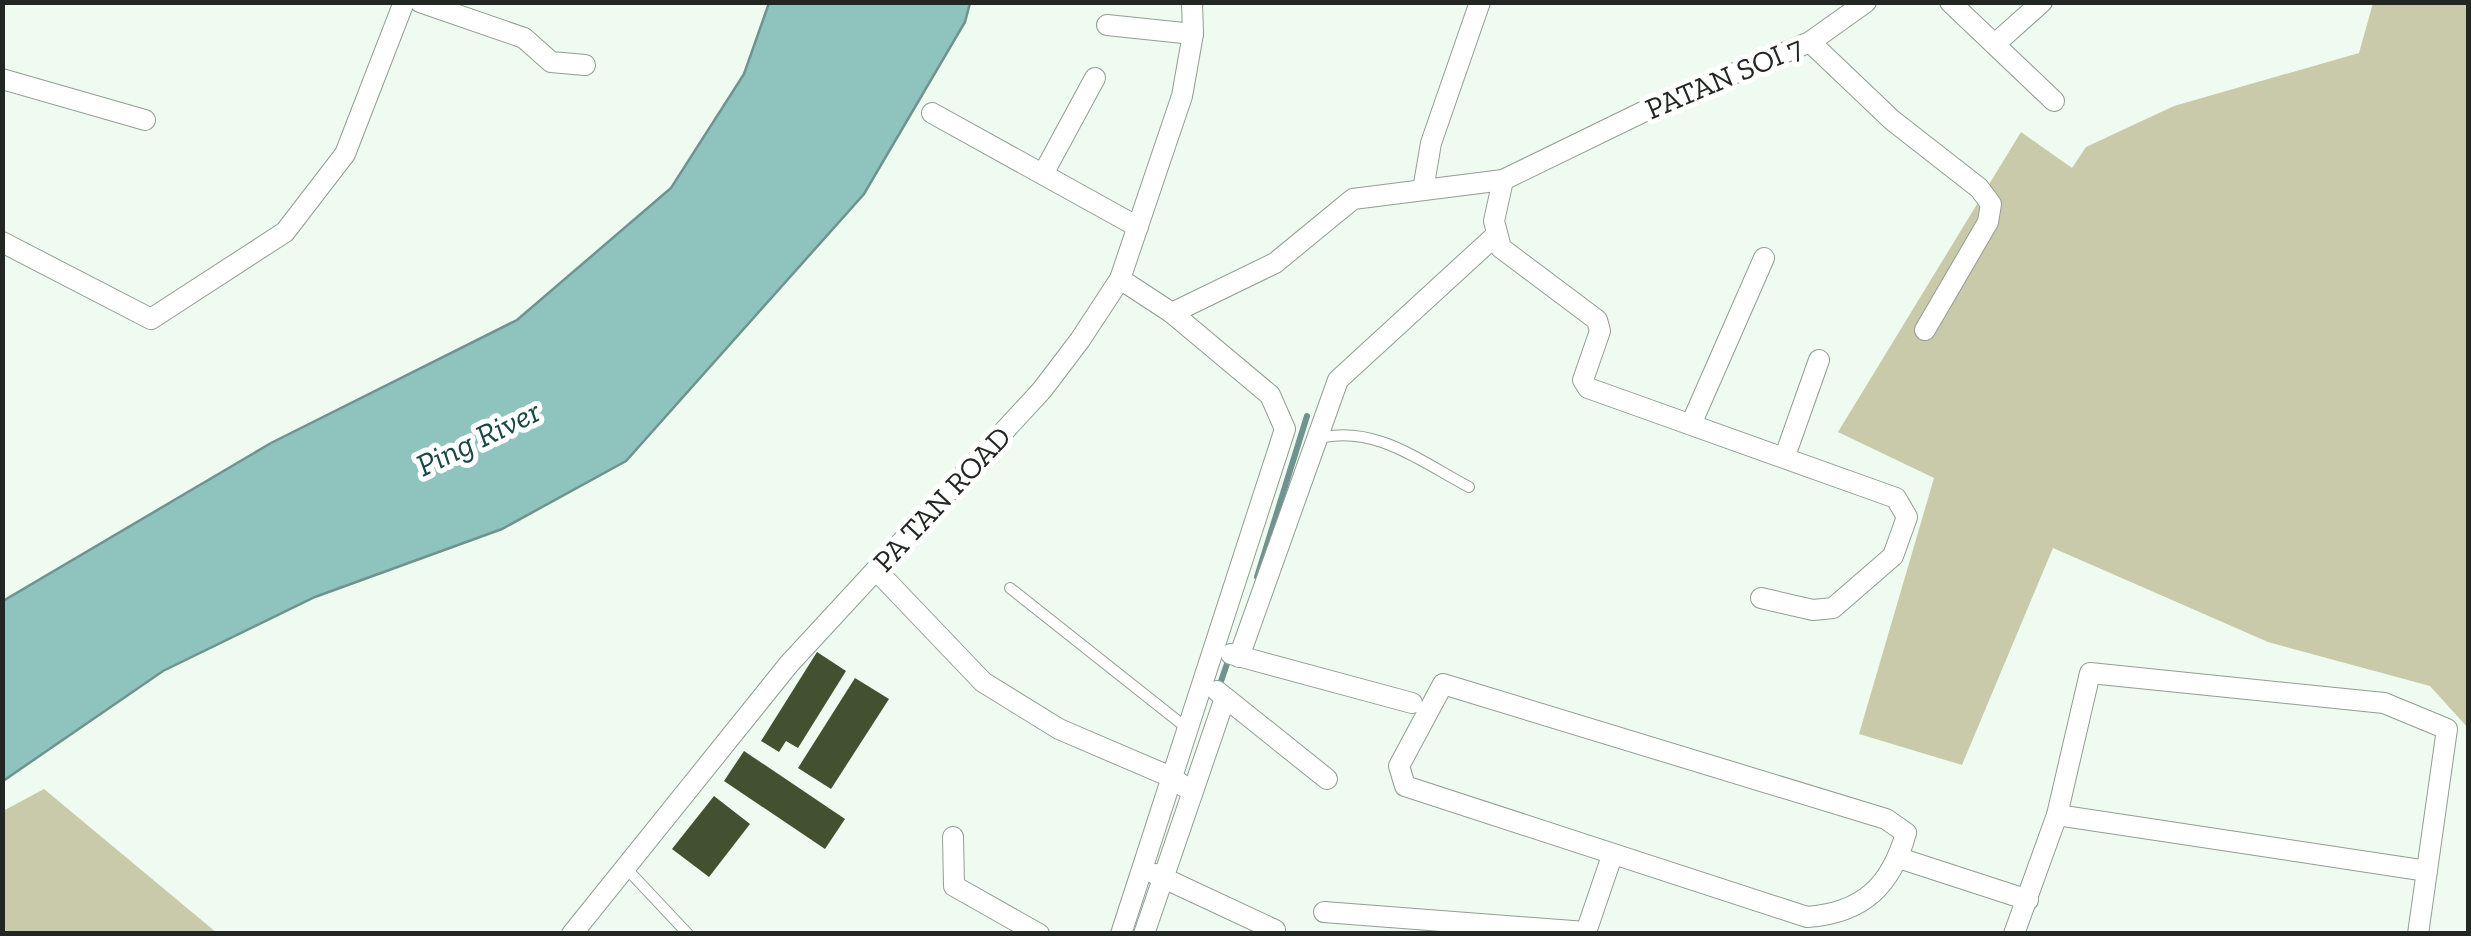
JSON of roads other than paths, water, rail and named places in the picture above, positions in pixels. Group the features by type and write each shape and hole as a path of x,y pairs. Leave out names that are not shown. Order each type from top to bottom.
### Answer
{"street":[{"path":"2,242 151,319 285,232 345,154 404,2"},
{"path":"420,2 524,38 551,62 585,65"},
{"name":"PA TAN ROAD","path":"572,934 789,664 1042,390 1120,279 1182,96 1193,34 1192,2"},
{"path":"1423,190 1430,143 1480,2"},
{"name":"PATAN SOI 7","path":"1172,312 1275,263 1352,200 1503,180 1650,108 1810,42 1866,2"},
{"path":"1950,2 2054,102"},
{"path":"1995,44 2042,2"},
{"path":"1108,25 1193,34"},
{"path":"1810,42 1892,120 1962,174 1991,204 1988,222 1926,330"},
{"path":"1043,174 1096,78"},
{"path":"2,79 145,120"},
{"path":"932,113 1138,227"},
{"path":"1503,180 1495,236 1501,248 1597,320 1600,332 1582,380 1588,388 1896,498 1907,517 1893,556 1833,608 1813,610 1761,598"},
{"path":"1240,657 1338,380 1495,236"},
{"path":"1692,422 1764,258"},
{"path":"1120,279 1172,312 1270,395 1285,429 1171,776 1144,934"},
{"path":"1785,456 1819,360"},
{"path":"1285,429 1315,439"},
{"path":"1240,567 1268,574"},
{"path":"876,570 982,682 1059,729 1171,776 1192,792"},
{"path":"1214,648 1412,703"},
{"path":"2014,934 2058,815 2090,673 2384,702 2447,729 2418,934"},
{"path":"1203,681 1327,779"},
{"path":"1443,684 1886,819 1906,833 1898,858 1882,888 1835,915 1807,917 1405,786 1399,766 1443,684"},
{"path":"1121,934 1192,792 1225,698"},
{"path":"2058,815 2426,871"},
{"path":"953,837 954,886 1039,934"},
{"path":"1324,912 1586,932 1612,856"},
{"path":"1898,858 2028,900"},
{"path":"1153,873 1275,930"}],"lane":[{"path":"1315,439 1348,431 1378,439 1469,487"},
{"path":"1010,588 1188,729"},
{"path":"624,866 688,934"}],"water":[{"name":"Ping River","path":"769,3 970,3 965,22 864,194 626,461 502,529 315,597 163,671 3,781 3,601 271,443 517,320 671,188 744,74"}],"waterway":[{"path":"1257,577 1307,416"},
{"path":"1218,690 1230,655"}]}
